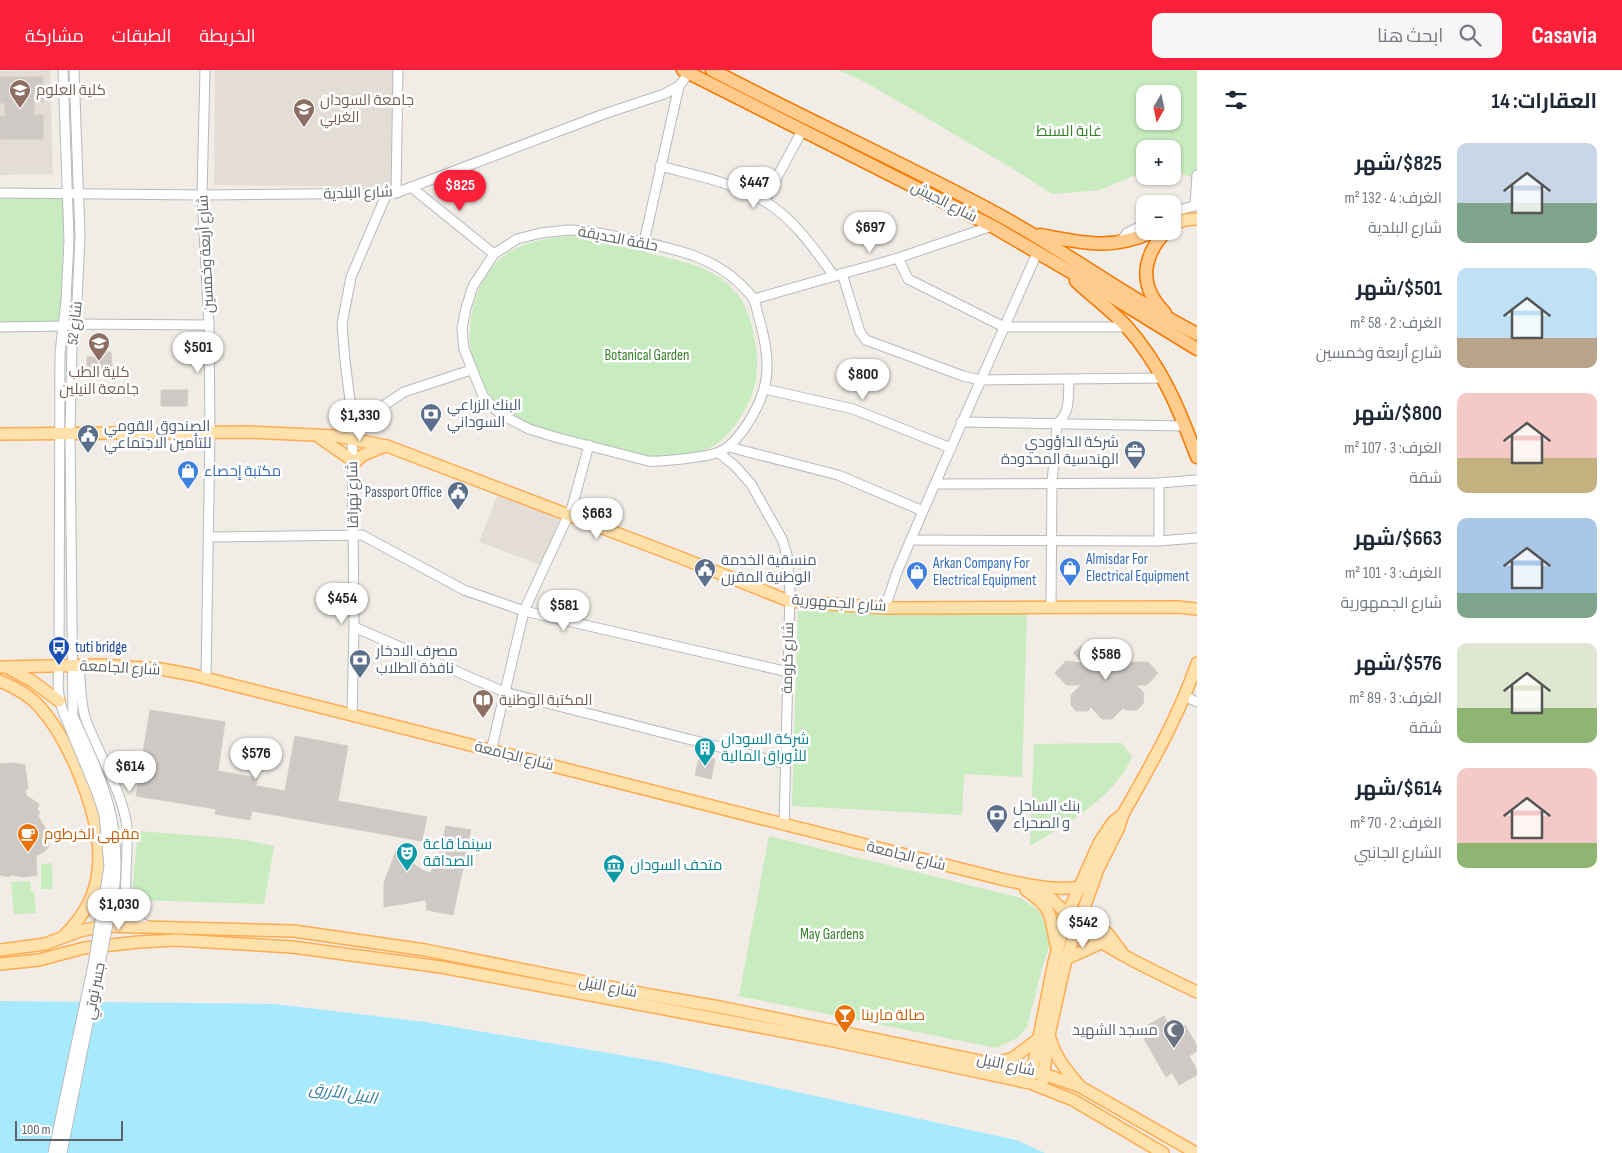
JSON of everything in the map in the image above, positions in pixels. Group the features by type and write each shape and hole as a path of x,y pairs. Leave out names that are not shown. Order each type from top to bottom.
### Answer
{"highway":[{"name":"شارع الجيش","path":"712,70 944,187 1030,233 1175,323 1197,334"},
{"name":"شارع الجيش","path":"686,71 992,226 1197,349"},
{"path":"1030,233 1094,245 1120,243 1136,237"},
{"path":"1159,240 1152,248 1146,269 1147,280 1150,292 1159,307 1175,323"},
{"path":"1062,267 1127,327 1164,378 1181,413 1197,457"}],"main road":[{"path":"1181,222 1197,219"},
{"name":"شارع الجمهورية","path":"0,434 210,432 317,435 387,446 568,514 789,601 818,605 885,608 1178,607 1197,610"},
{"path":"317,435 352,463 363,455 387,446"},
{"path":"1042,1087 1049,1035 1066,959 1093,884 1123,814 1149,769 1184,696 1193,687 1197,663"},
{"name":"شارع الجامعة","path":"4,667 100,665 161,669 206,678 1020,883 1044,892 1059,905 1078,927 1100,943 1197,992"},
{"path":"4,667 32,680 61,706"},
{"path":"0,681 16,688 38,704 79,774 94,819 99,849 98,871 91,897 83,914 60,939"},
{"path":"1030,1083 1056,950 1067,916 1099,843 1113,822 1123,814"},
{"path":"1020,883 1048,909 1056,950"},
{"name":"شارع الجامعة","path":"1020,883 1078,888 1093,884"},
{"name":"شارع الجامعة","path":"1083,913 1108,934 1124,955"},
{"name":"شارع النيل","path":"0,950 26,948 60,939 80,931 104,926 294,931 352,938 475,959 588,989"},
{"path":"292,947 294,931"},
{"name":"شارع النيل","path":"0,964 39,960 84,948 176,940 292,947 394,960 473,974 720,1007 943,1058 1030,1083 1073,1100 1158,1150"},
{"path":"1066,959 1100,943"},
{"path":"473,974 475,959"},
{"path":"1049,1035 1053,1050 1079,1086"},
{"path":"997,1063 1013,1058 1037,1040"},
{"name":"شارع النيل","path":"943,1058 997,1063 1032,1070 1079,1086 1196,1153"},
{"path":"1158,1150 1161,1133"}],"street":[{"name":"شارع 52","path":"63,70 69,240 60,353 76,666"},
{"name":"شارع 52","path":"61,706 57,685 65,432 79,271 74,70"},
{"name":"شارع أربعة وخمسين","path":"205,70 202,196 209,325 210,432 210,537 206,678"},
{"name":"شارع تهراقا","path":"352,715 354,627 352,427 342,329 344,308 351,277 358,258 391,193 398,70"},
{"path":"644,242 679,86 686,71"},
{"name":"شارع البلدية","path":"0,193 202,196 391,193 604,114 664,94 679,86"},
{"path":"764,200 802,131"},
{"path":"660,166 716,181 764,200 796,226 838,275 860,332 866,340 963,376 980,380 1164,378"},
{"path":"1181,209 1196,205 1197,175"},
{"path":"411,187 494,254"},
{"path":"754,299 898,258 992,226"},
{"path":"1120,243 1120,240 1126,233 1136,228"},
{"name":"حلقة الحديقة","path":"568,230 591,231 644,242 694,254 712,263 740,284 754,299 768,358 765,389 755,413 729,446 719,453 660,462 648,461 529,429 500,414 483,396 471,370 464,349 462,328 473,286 494,254 517,239 541,233 568,230"},
{"path":"885,608 911,540 961,422 1037,252"},
{"path":"898,258 904,275 908,279 1004,327 1127,327"},
{"path":"0,327 63,326 74,324 209,325"},
{"path":"352,427 404,392 471,370"},
{"path":"1051,607 1052,483 1057,424 1062,420 1068,407 1069,379"},
{"path":"765,389 853,409 950,448"},
{"path":"961,422 1185,426"},
{"path":"491,751 524,611 576,498 589,445"},
{"path":"729,446 838,475 923,511"},
{"name":"شارع كرومة","path":"719,453 735,466 750,484 782,539 787,555 789,601 784,825"},
{"path":"935,484 1159,483 1197,480"},
{"path":"1159,483 1159,541"},
{"path":"210,537 358,534 366,536 464,590 524,611 788,672"},
{"path":"911,540 1159,541 1197,538"},
{"path":"354,627 504,692 786,764"},
{"path":"70,718 76,666"},
{"path":"76,666 87,722 113,782 126,826 128,848 126,906 132,916 149,927"},
{"path":"1184,696 1197,702"},
{"path":"48,719 61,706 70,718"},
{"name":"جسر توتي","path":"53,1153 91,974 109,866 104,815 70,718"},
{"name":"جسر توتي","path":"62,1153 114,894 117,857 114,822 106,794 70,718"}],"shaded area":[{"path":"50,70 53,174 0,175 0,71"},
{"name":"جامعة السودان الغربي","path":"215,70 394,70 393,187 214,185"},
{"path":"498,494 560,518 541,565 479,542"}],"green space":[{"name":"غابة السنط","path":"838,70 1197,70 1197,180 1181,173 1181,140 1136,140 1136,175 1100,190 1052,194 1017,171 867,83"},
{"path":"0,197 65,199 60,324 0,324"},
{"name":"Botanical Garden","path":"568,236 609,243 678,260 707,270 733,289 743,302 756,346 757,374 750,400 744,412 718,443 699,451 679,455 650,457 630,453 548,431 528,423 510,413 484,387 476,371 471,354 470,335 471,316 483,281 491,268 512,251 537,241"},
{"path":"798,611 1027,612 1022,777 964,774 962,815 792,806"},
{"path":"1122,743 1132,757 1124,772 1113,785 1088,809 1030,846 1034,744"},
{"path":"138,831 239,839 274,846 264,904 139,900 132,895"},
{"name":"May Gardens","path":"769,836 1021,898 1040,912 1048,931 1049,948 1027,1027 1017,1038 996,1048 739,996"},
{"path":"52,863 53,889 41,889 41,864"},
{"path":"30,881 31,891 34,892 36,913 14,914 11,882"}],"water":[{"name":"النيل الأزرق","path":"0,1001 275,1004 425,1022 661,1062 1016,1140 1045,1153 0,1153"}],"building":[{"name":"كلية العلوم","path":"0,77 43,77 43,102 34,102 34,115 43,115 43,139 0,139 0,116 5,116 5,103 0,103"},
{"name":"كلية الطب جامعة النيلين","path":"96,352 111,352 112,367 87,368 87,357 96,357"},
{"path":"161,390 188,390 187,406 161,406"},
{"path":"1081,646 1090,655 1099,647 1116,647 1130,662 1148,662 1158,673 1147,685 1136,685 1144,693 1143,704 1137,710 1126,710 1123,708 1112,719 1102,719 1091,707 1088,711 1076,711 1071,705 1071,695 1081,685 1066,685 1055,673 1066,661 1083,663 1073,653"},
{"path":"150,710 225,722 218,771 257,778 256,786 285,791 295,736 348,746 338,801 427,817 422,841 252,811 250,820 215,814 216,809 136,796"},
{"name":"شركة السودان للأوراق المالية","path":"700,755 715,759 711,779 695,775"},
{"path":"13,763 25,765 28,788 25,791 27,796 39,804 37,810 40,812 38,816 46,829 49,846 45,851 36,856 37,875 23,877 10,875 9,877 0,875 0,764"},
{"name":"سينما قاعة الصداقة","path":"446,826 471,830 453,915 427,910 426,900 384,907 384,883 396,851 422,870 430,873 438,861"},
{"name":"مسجد الشهيد","path":"1164,1016 1167,1022 1172,1019 1178,1029 1185,1025 1197,1046 1197,1051 1189,1056 1197,1070 1197,1075 1179,1085 1172,1073 1166,1077 1144,1039 1149,1036 1144,1027"}],"place":[{"name":"كلية العلوم","path":"20,109"},
{"name":"جامعة السودان الغربي","path":"304,128"},
{"name":"كلية الطب جامعة النيلين","path":"99,362"},
{"name":"البنك الزراعي السوداني","path":"431,433"},
{"name":"الصندوق القومي للتأمين الاجتماعي","path":"88,454"},
{"name":"شركة الداؤودي الهندسية المحدودة","path":"1135,470"},
{"name":"مكتبة إحصاء","path":"188,490"},
{"name":"Passport Office","path":"458,511"},
{"name":"Almisdar For Electrical Equipment","path":"1070,587"},
{"name":"منسقية الخدمة الوطنية المقرن","path":"705,588"},
{"name":"Arkan Company For Electrical Equipment","path":"917,591"},
{"name":"tuti bridge","path":"59,666"},
{"name":"مصرف الادخار نافذة الطلاب","path":"360,679"},
{"name":"المكتبة الوطنية","path":"483,719"},
{"name":"شركة السودان للأوراق المالية","path":"705,767"},
{"name":"بنك الساحل و الصحراء","path":"997,834"},
{"name":"مقهى الخرطوم","path":"28,853"},
{"name":"سينما قاعة الصداقة","path":"407,872"},
{"name":"متحف السودان","path":"614,884"},
{"name":"صالة مارينا","path":"845,1034"},
{"name":"مسجد الشهيد","path":"1174,1049"}]}
